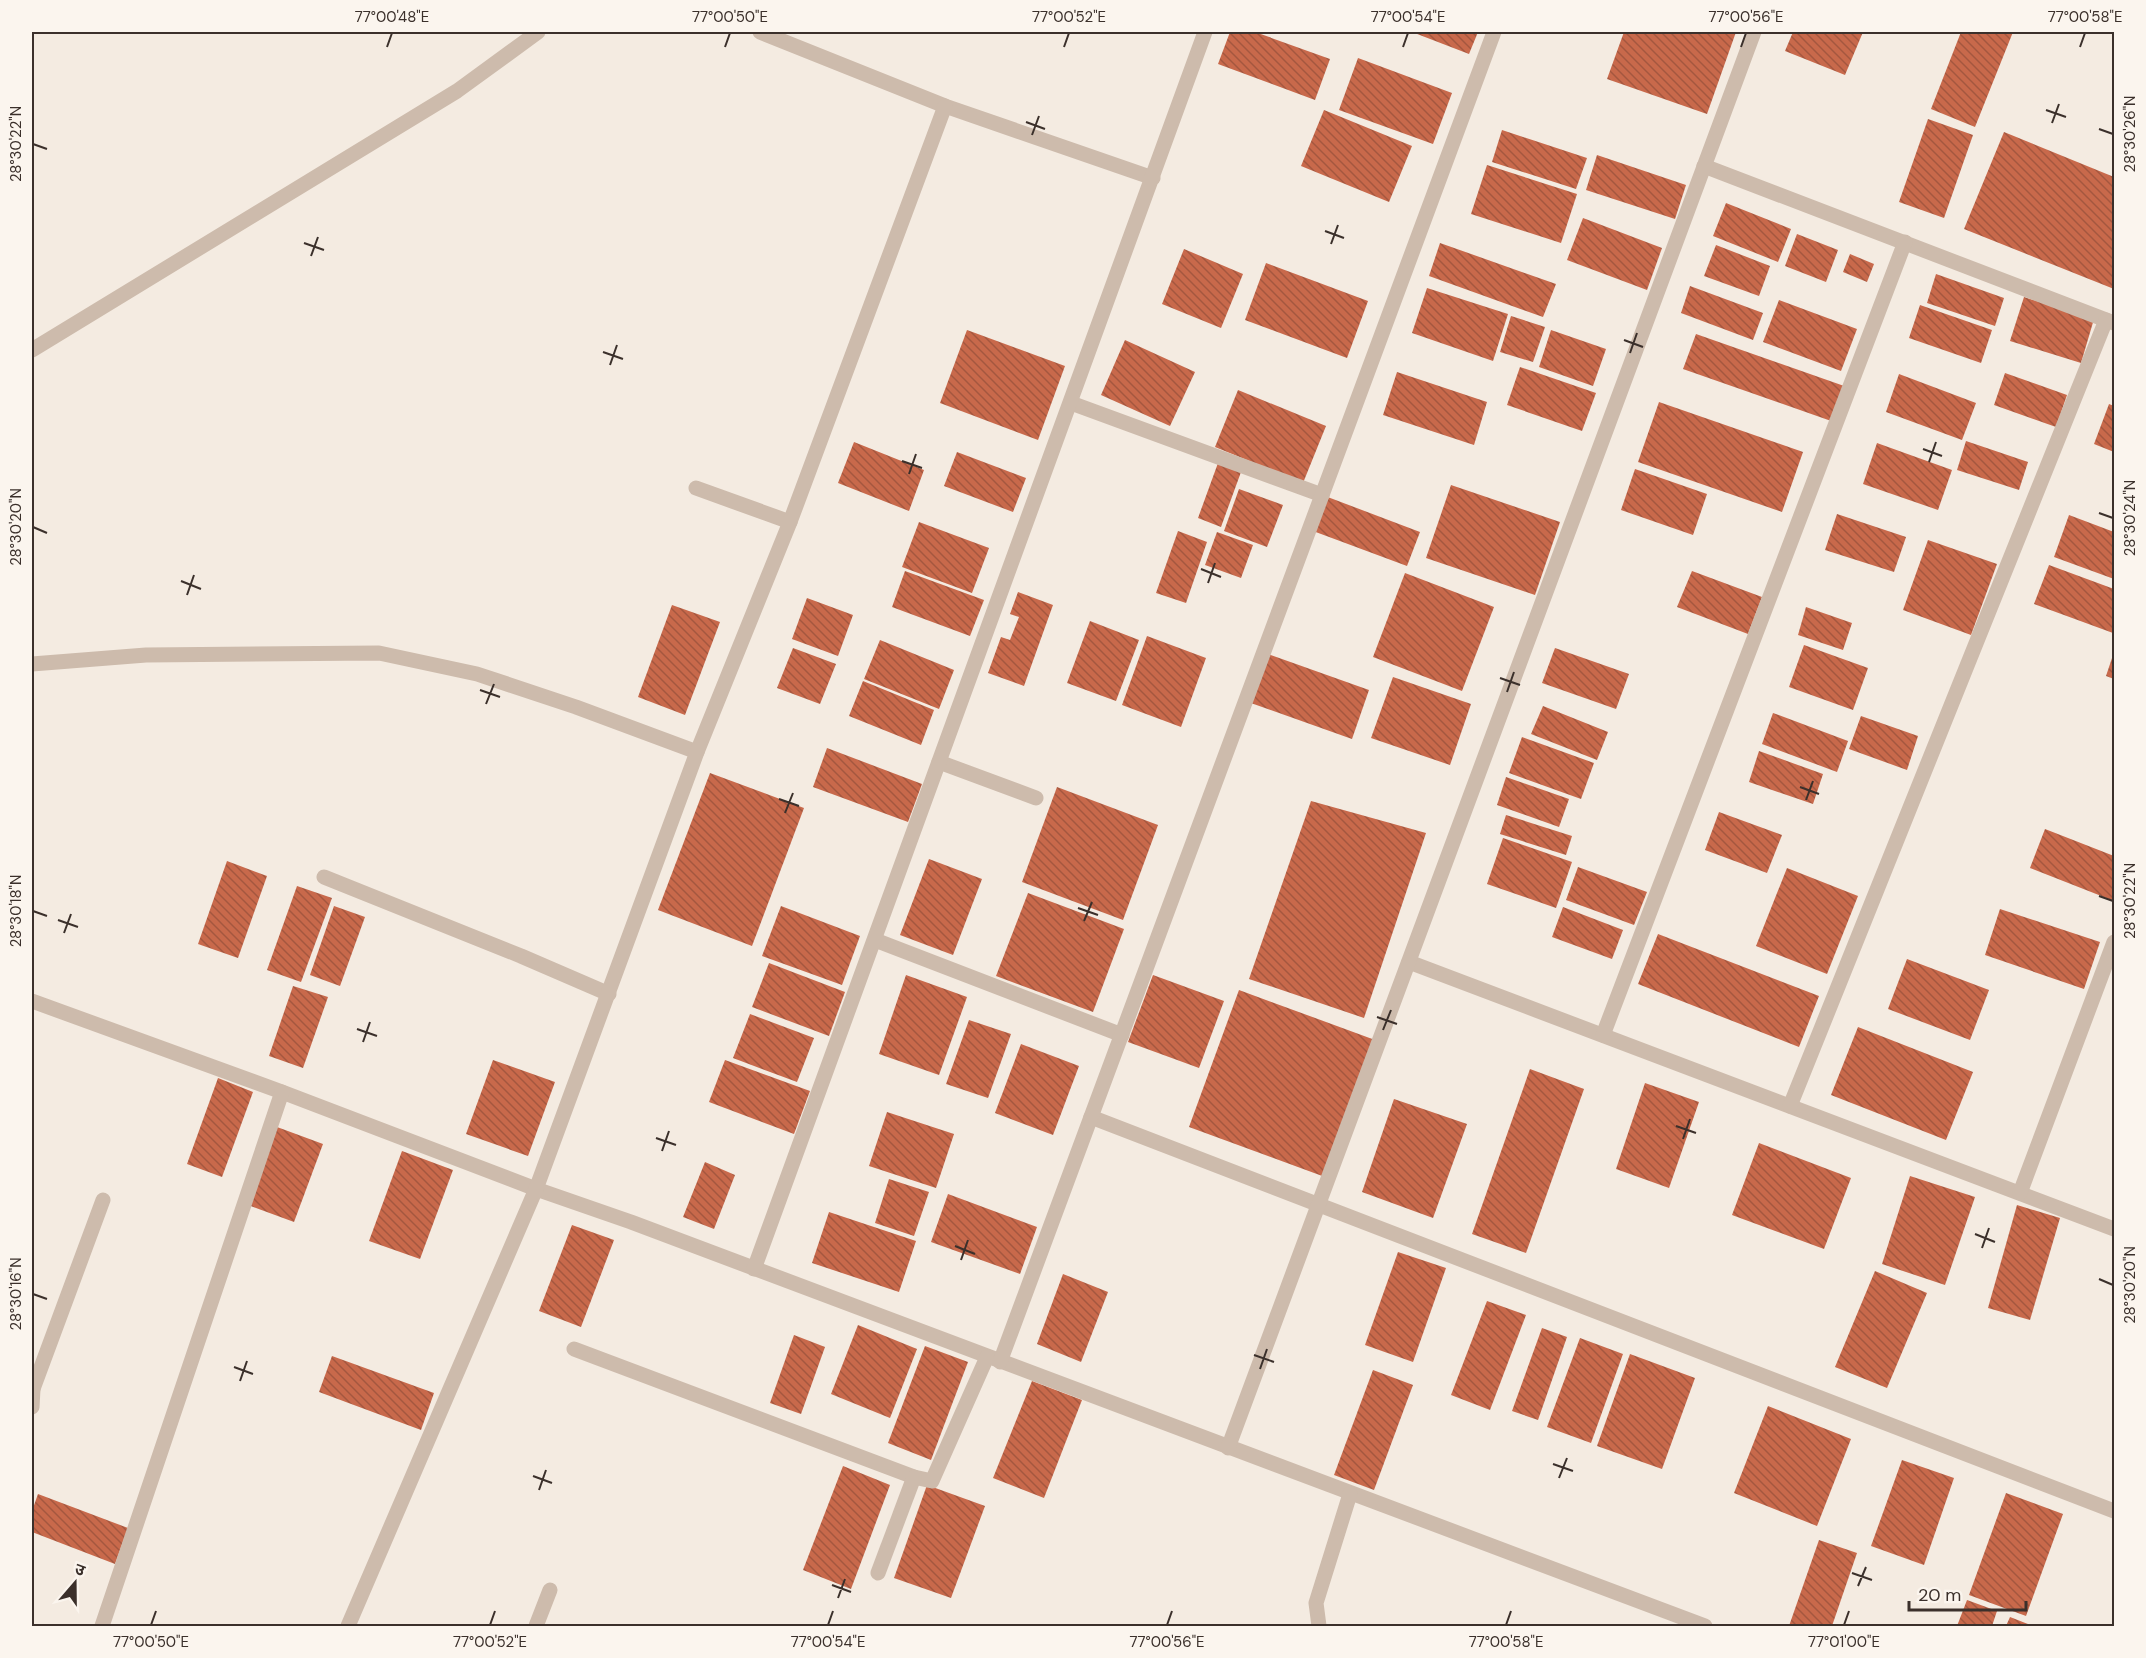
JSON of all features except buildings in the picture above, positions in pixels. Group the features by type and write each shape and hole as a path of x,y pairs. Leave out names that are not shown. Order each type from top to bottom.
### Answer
{"street":[{"path":"32,350 457,91 538,32"},
{"path":"760,32 945,106 1152,178"},
{"path":"754,1269 1205,32"},
{"path":"574,1349 914,1477 933,1481 994,1359 1091,1117 1494,32"},
{"path":"1228,1448 1754,32"},
{"path":"348,1626 536,1189 698,752 790,522 945,106"},
{"path":"1704,166 2110,321 1790,1106"},
{"path":"1603,1035 1905,242"},
{"path":"1071,403 1322,495"},
{"path":"696,488 790,522"},
{"path":"32,664 146,654 379,653 477,674 576,707 698,752"},
{"path":"939,762 1036,798"},
{"path":"324,877 609,994"},
{"path":"874,940 1122,1035"},
{"path":"2020,1193 2115,942"},
{"path":"1409,962 2115,1229"},
{"path":"32,1001 282,1092 1705,1626"},
{"path":"102,1626 282,1092"},
{"path":"1091,1117 2115,1511"},
{"path":"32,1407 32,1388 103,1200"},
{"path":"878,1573 914,1477"},
{"path":"1319,1626 1316,1603 1350,1494"},
{"path":"536,1626 550,1590"}]}
